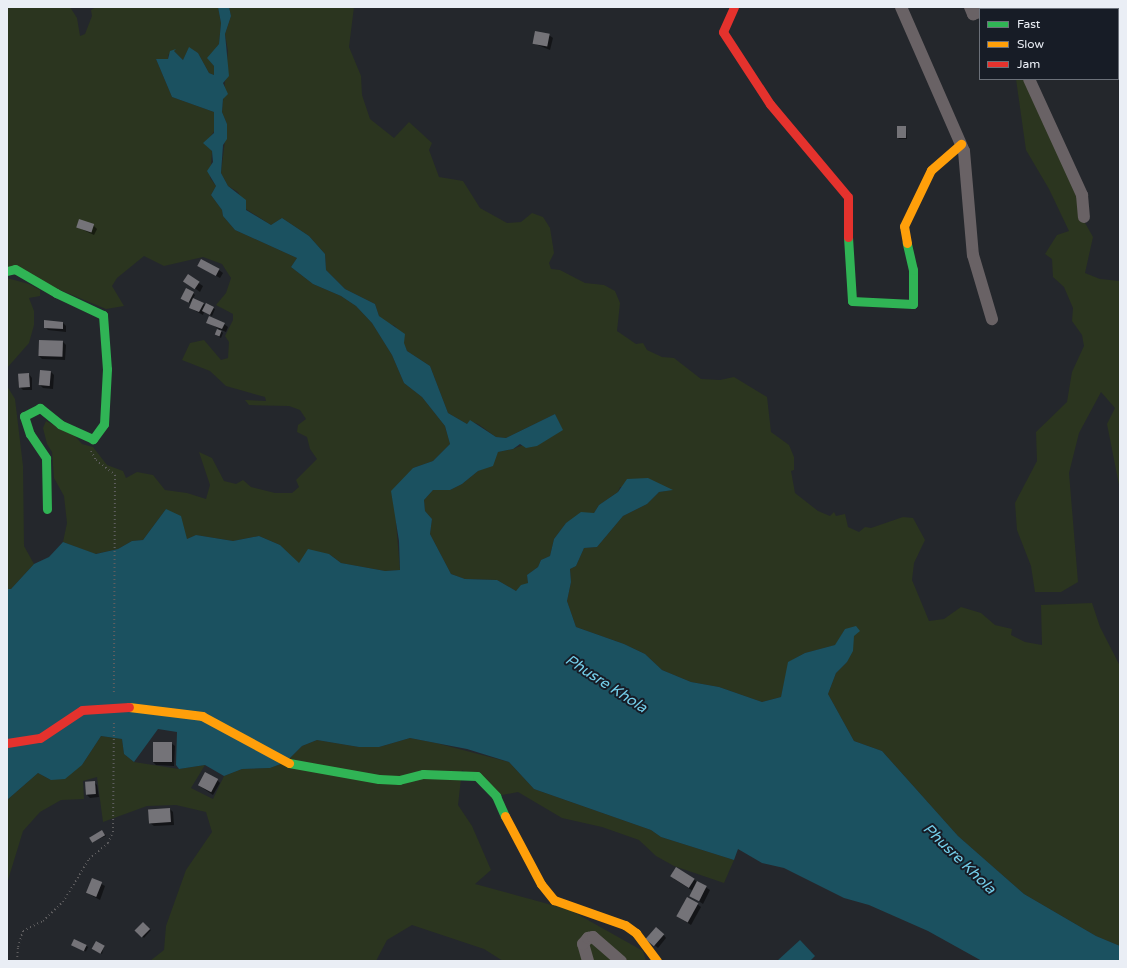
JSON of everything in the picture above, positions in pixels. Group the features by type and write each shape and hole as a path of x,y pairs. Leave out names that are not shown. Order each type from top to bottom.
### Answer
{"street":[{"path":"734,7 723,32 770,104 822,170 848,197 849,281 852,301 912,304 913,270 904,226 931,170 961,144"},
{"path":"901,7 964,151 973,255 992,319"},
{"path":"970,7 973,14 979,12"},
{"path":"1029,80 1082,195 1084,217"},
{"path":"7,271 15,269 56,293 103,315 107,369 104,424 93,439 60,424 40,408 24,416 30,434 46,458 47,509"},
{"path":"7,743 40,738 82,710 130,707 202,716 286,762 379,779 399,780 423,774 477,776 496,796 518,843 541,884 554,900 625,925 636,933 657,961"},
{"path":"588,961 583,944 588,938 593,937 621,961"}],"path":[{"path":"93,439 90,451 96,460 115,475 114,697"},
{"path":"17,961 18,946 23,931 42,921 63,902 89,859 108,843 113,832 114,713"}],"green space":[{"path":"7,7 70,7 77,18 80,36 85,34 92,16 91,10 96,7 218,7 221,23 219,44 208,58 214,66 214,75 209,73 198,53 189,48 183,60 174,51 168,55 168,59 156,59 172,97 214,112 215,130 210,137 208,147 212,151 210,178 216,186 211,195 222,210 223,216 235,230 297,258 291,267 313,284 341,296 356,306 372,323 392,355 404,383 422,397 445,426 450,444 433,461 413,468 396,522 400,570 385,571 341,563 329,554 299,564 280,545 259,536 233,541 196,535 187,539 166,509 143,540 132,541 118,549 95,554 63,542 67,523 64,496 54,478 52,452 47,444 43,428 46,421 74,435 82,444 93,447 107,465 123,471 126,478 137,472 153,475 165,490 187,493 206,499 210,485 199,452 212,458 224,481 236,484 243,480 251,487 275,493 292,493 299,487 296,480 317,459 310,449 307,437 297,432 298,425 306,419 300,410 289,406 249,405 245,400 266,401 265,397 226,386 210,371 182,360 190,343 204,340 221,360 228,358 229,342 225,336 233,320 233,314 216,305 226,293 231,278 222,264 203,257 164,266 144,256 117,278 112,286 124,306 106,309 7,268"},
{"path":"229,7 354,7 349,47 361,76 362,95 370,119 394,138 409,122 432,143 429,150 439,177 463,181 480,208 507,223 521,222 532,213 543,217 550,228 554,253 549,263 551,269 560,270 585,283 604,285 615,291 620,303 617,331 636,344 643,343 647,350 662,357 674,358 701,379 720,380 734,377 767,397 771,432 789,445 794,457 794,470 791,471 795,493 818,511 830,516 834,512 836,516 845,514 848,527 859,532 865,527 871,528 903,517 913,518 925,540 914,563 912,580 929,621 944,619 961,607 981,613 995,625 1012,629 1011,635 1025,642 1042,645 1041,605 1092,603 1100,627 1120,666 1120,946 1096,936 1024,894 958,836 882,751 854,741 828,694 836,673 847,662 854,636 845,629 836,645 805,653 789,662 781,697 762,702 719,687 691,682 662,670 645,654 624,644 576,627 567,601 571,582 570,569 576,566 584,548 597,547 623,516 647,504 659,492 672,490 620,487 618,492 599,505 594,513 566,523 554,539 550,556 541,560 538,567 527,575 528,583 516,591 497,580 465,579 451,574 430,534 432,519 425,511 424,500 433,490 450,490 462,484 478,471 489,466 498,452 513,449 562,430 555,414 506,438 496,437 478,424 470,421 467,424 448,413 430,366 407,351 395,326 386,323 379,316 375,304 345,289 326,270 325,254 309,236 282,218 271,225 246,209 238,192 228,186 221,173 227,124 222,112 228,51 225,34 231,16"},
{"path":"1016,80 1027,80 1079,194 1080,214 1093,237 1085,273 1100,279 1120,281 1120,490 1107,424 1115,408 1101,392 1079,433 1069,473 1078,582 1061,592 1035,592 1031,566 1017,530 1015,503 1037,461 1036,432 1067,402 1072,372 1084,346 1082,335 1072,321 1073,308 1064,287 1053,277 1052,259 1045,254 1057,235 1069,231 1049,189 1026,150"},
{"path":"7,278 29,284 40,290 40,296 29,298 34,311 34,325 29,343 7,368"},
{"path":"7,386 15,399 23,466 24,546 34,564 11,589 7,589"},
{"path":"101,736 122,739 124,754 134,762 179,769 205,765 191,788 213,799 224,776 242,769 270,768 286,762 302,746 317,740 359,747 379,747 410,738 436,743 509,762 534,789 651,830 661,837 734,860 724,883 674,866 656,856 639,840 602,827 562,818 518,792 502,795 462,770 458,805 472,826 491,870 475,884 570,910 643,951 646,961 503,961 484,949 412,925 387,940 376,961 150,961 164,950 166,926 186,870 212,832 206,812 176,805 147,806 103,822 97,777 83,781 84,799 61,800 40,812 23,831 8,880 7,899 7,800 38,773 51,780 82,765"}],"water":[{"name":"Phusre Khola","path":"218,7 229,7 231,16 225,34 229,76 223,83 228,94 223,99 222,112 227,124 227,139 223,145 221,173 228,186 246,200 246,210 271,225 282,218 309,236 325,254 326,270 345,289 375,304 379,316 405,334 404,343 407,351 430,366 448,413 467,424 470,420 496,437 506,438 555,414 563,430 537,446 526,448 520,444 513,449 498,452 493,466 478,471 462,484 450,490 433,490 424,500 425,511 432,519 430,534 451,574 465,579 497,580 516,591 521,585 528,583 527,575 538,567 541,560 550,556 554,539 566,523 581,512 594,513 599,505 618,492 627,479 648,478 673,490 659,492 647,504 623,516 597,547 584,548 576,566 570,569 571,582 567,601 576,627 624,644 645,654 662,670 691,682 719,687 762,702 781,697 788,662 805,653 835,645 845,629 856,626 860,631 854,636 853,651 847,662 836,673 828,694 854,741 882,751 958,836 1024,894 1096,936 1120,946 1120,961 982,961 928,931 869,905 844,898 784,868 762,863 738,849 734,860 661,837 651,830 534,789 509,762 467,749 410,738 379,747 359,747 317,740 302,746 286,762 270,768 242,769 224,776 205,765 179,769 176,765 177,732 158,729 134,762 124,754 122,739 101,736 82,765 65,779 51,780 38,773 7,800 7,589 11,589 34,564 49,557 63,542 96,554 118,549 132,541 143,540 166,509 181,516 187,539 196,535 233,541 259,536 280,545 299,563 308,549 329,554 341,563 385,571 400,570 399,541 391,491 413,468 433,461 450,444 445,426 422,397 404,383 392,355 372,323 356,306 341,296 313,284 291,267 297,258 235,230 223,216 222,210 211,195 216,186 207,171 213,162 212,151 203,143 214,133 214,112 172,97 156,59 168,59 170,51 176,49 174,51 183,60 189,47 198,53 209,73 214,75 214,66 207,58 219,44 221,23"},
{"path":"800,940 815,956 810,961 777,961"}],"building":[{"path":"535,31 550,34 547,47 533,44"},
{"path":"897,126 906,126 906,138 897,138"},
{"path":"79,219 94,224 91,233 76,228"},
{"path":"201,259 220,269 216,276 197,266"},
{"path":"188,274 200,282 195,289 183,281"},
{"path":"186,288 194,292 189,303 181,299"},
{"path":"193,298 204,303 199,312 189,308"},
{"path":"206,303 214,307 210,315 202,311"},
{"path":"209,316 225,323 222,329 206,323"},
{"path":"44,320 63,322 63,329 44,328"},
{"path":"217,329 222,331 219,336 215,335"},
{"path":"39,340 63,341 62,357 38,356"},
{"path":"40,370 51,371 50,386 39,385"},
{"path":"29,373 30,387 19,388 18,374"},
{"path":"153,742 172,742 172,762 153,762"},
{"path":"205,772 218,779 211,792 198,785"},
{"path":"95,781 96,794 86,795 85,782"},
{"path":"170,808 171,822 149,824 148,810"},
{"path":"102,830 105,835 92,843 89,838"},
{"path":"676,867 695,879 689,888 670,876"},
{"path":"92,878 102,882 96,897 86,893"},
{"path":"697,881 707,886 699,901 689,896"},
{"path":"687,897 698,903 688,923 676,916"},
{"path":"143,922 150,929 142,938 135,930"},
{"path":"656,927 664,934 654,946 646,939"},
{"path":"74,939 87,945 84,951 71,945"},
{"path":"96,941 105,946 100,954 92,949"}],"traffic: fast":[{"path":"848,237 852,301 913,304 913,270 907,243"},
{"path":"7,271 15,269 56,293 103,315 107,369 104,424 93,439 60,424 40,408 24,416 30,434 46,458 47,509"},
{"path":"289,763 379,779 399,780 423,774 477,776 496,796 505,816"}],"traffic: slow":[{"path":"907,243 904,226 931,170 961,144"},
{"path":"129,707 202,716 289,763"},
{"path":"505,816 541,884 554,900 625,925 636,933 657,961"}],"traffic: jam":[{"path":"734,7 723,32 770,104 848,197 848,237"},
{"path":"7,743 40,738 82,710 129,707"}]}
